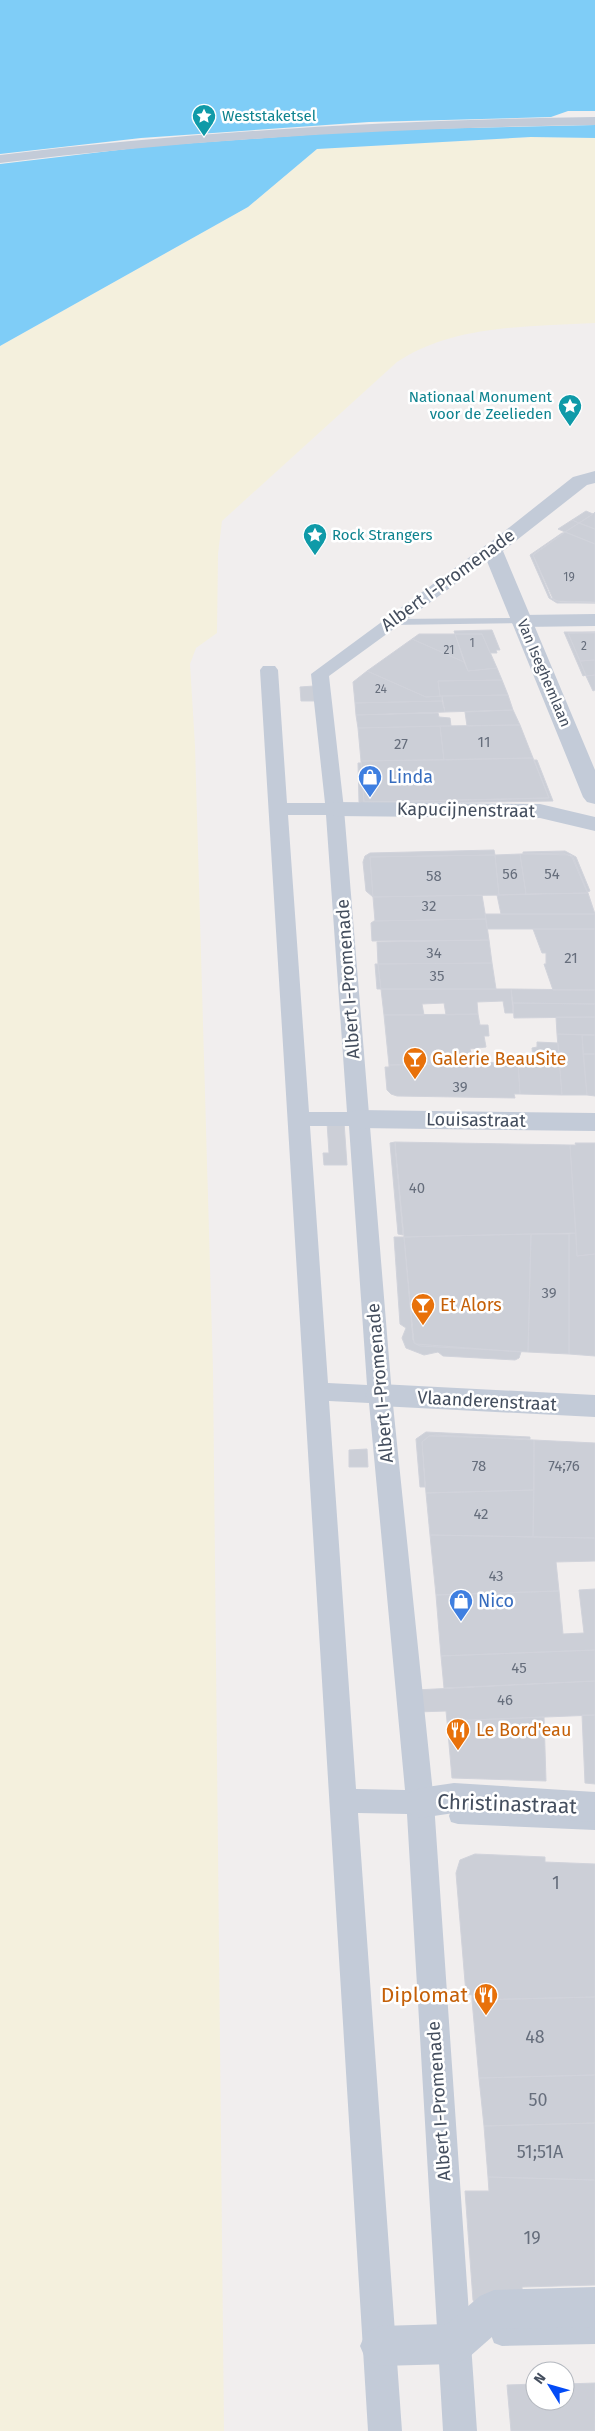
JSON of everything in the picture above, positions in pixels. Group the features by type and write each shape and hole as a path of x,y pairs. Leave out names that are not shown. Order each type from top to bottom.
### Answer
{"street":[{"path":"0,160 146,142 265,132 381,126 595,121"},
{"name":"Albert I-Promenade","path":"460,2431 420,1803 380,1395 336,809 320,674 492,549 580,481 595,477"},
{"name":"Van Iseghemlaan","path":"492,549 595,797"},
{"path":"522,621 595,620"},
{"path":"269,670 280,809 342,1800 386,2431"},
{"path":"280,809 336,809"},
{"name":"Kapucijnenstraat","path":"336,809 540,810 595,824"},
{"path":"299,1119 358,1119"},
{"name":"Louisastraat","path":"358,1119 595,1122"},
{"path":"317,1391 380,1395"},
{"name":"Vlaanderenstraat","path":"380,1395 595,1406"},
{"name":"Christinastraat","path":"420,1803 454,1798 595,1807"},
{"path":"342,1800 420,1803"},
{"path":"380,2346 454,2344 494,2310 595,2306"}],"lane":[{"path":"390,622 522,621"},
{"path":"458,1816 595,1822"},
{"path":"502,2335 595,2334"}],"sand":[{"path":"531,137 595,138 595,323 518,327 467,334 443,340 397,362 222,521 218,554 217,633 196,648 190,664 195,746 213,1371 224,2431 0,2431 0,346 248,207 317,149"}],"water":[{"path":"0,0 595,0 595,138 531,137 317,149 248,207 0,346"}],"pier":[{"name":"Weststaketsel","path":"568,111 595,111 595,125 374,130 152,146 0,164 0,154 141,138 369,122 551,117"}],"building":[{"path":"586,511 593,514 579,523 572,520"},
{"path":"595,512 595,529 579,523 593,514"},
{"path":"572,520 579,523 565,532 558,529"},
{"path":"579,523 595,529 595,544 565,532"},
{"path":"565,532 595,544 595,602 554,601 533,555"},
{"path":"564,533 533,555 551,598 560,602 595,603 557,603 549,598 530,555"},
{"path":"492,630 500,650 496,650 497,653 490,653 482,634 455,634 454,631"},
{"path":"564,632 595,632 568,633 586,675 583,676"},
{"path":"568,633 595,633 595,660 580,661"},
{"path":"419,634 455,634 464,662 412,639"},
{"path":"455,634 482,634 497,668 468,671"},
{"path":"412,639 464,662 468,671 497,668 502,680 438,681 440,696 426,697 367,671"},
{"path":"595,660 595,675 586,676 580,661"},
{"path":"367,671 426,697 442,696 442,701 355,703 353,682"},
{"path":"595,675 595,690 593,691 586,676"},
{"path":"502,680 508,695 440,696 438,681"},
{"path":"314,686 315,701 301,701 300,687"},
{"path":"508,695 513,710 445,712 442,696"},
{"path":"442,701 445,712 356,715 355,703"},
{"path":"513,710 520,725 467,726 465,712"},
{"path":"438,713 439,717 450,718 451,726 358,728 356,715"},
{"path":"520,725 533,758 444,760 440,726"},
{"path":"440,726 444,760 361,761 358,728"},
{"path":"533,758 549,798 364,802 361,761"},
{"path":"534,760 537,760 553,801 424,803 424,801 549,798"},
{"path":"358,763 361,763 364,802 424,801 424,803 359,802"},
{"path":"494,850 495,855 370,857 373,897 366,891 363,862 365,856 370,853"},
{"path":"565,851 576,857 590,891 587,892 571,855 523,854 523,852"},
{"path":"563,853 573,857 588,893 526,894 520,854"},
{"path":"520,854 526,894 499,895 495,855"},
{"path":"495,855 499,895 373,897 370,857"},
{"path":"588,893 595,914 501,914 497,895"},
{"path":"482,895 486,919 375,921 373,897"},
{"path":"485,914 595,914 595,929 487,929"},
{"path":"486,919 489,940 372,941 371,923 374,921"},
{"path":"533,929 595,929 595,990 553,990 544,964 546,964 546,953 542,953"},
{"path":"489,940 492,963 378,964 377,942"},
{"path":"492,963 496,989 381,989 378,964"},
{"path":"375,964 378,964 381,989 377,989"},
{"path":"381,989 511,989 513,1013 505,1013 503,1001 477,1002 478,1014 446,1015 444,1003 422,1004 424,1015 384,1015"},
{"path":"511,989 595,990 595,1004 513,1003"},
{"path":"513,1003 595,1004 595,1017 514,1018"},
{"path":"478,1014 480,1025 488,1025 489,1036 484,1036 486,1047 470,1049 472,1056 468,1056 469,1064 389,1065 384,1015"},
{"path":"556,1017 595,1017 595,1035 557,1034"},
{"path":"557,1034 582,1035 587,1095 562,1095"},
{"path":"582,1035 595,1035 595,1054 583,1054"},
{"path":"537,1042 558,1043 562,1095 520,1094 518,1060 533,1059 532,1048 537,1047"},
{"path":"583,1054 595,1054 595,1096 587,1095"},
{"path":"518,1062 520,1094 514,1094 515,1098 397,1096 387,1090 385,1067 389,1067 389,1065"},
{"path":"327,1122 344,1122 347,1165 324,1165 323,1153 329,1153"},
{"path":"395,1142 570,1145 576,1233 404,1237"},
{"path":"395,1142 403,1235 398,1234 390,1143"},
{"path":"575,1143 595,1143 595,1254 577,1256 570,1145 576,1145"},
{"path":"576,1233 577,1256 595,1254 595,1356 569,1354 569,1234"},
{"path":"531,1234 528,1352 420,1346 414,1343 404,1237"},
{"path":"531,1234 569,1234 569,1354 528,1352"},
{"path":"394,1237 404,1237 413,1340 416,1344 521,1352 519,1358 515,1360 443,1356 438,1352 424,1355 406,1348 402,1338 406,1328 400,1324"},
{"path":"426,1432 530,1437 530,1439 429,1436 422,1442 425,1487 420,1487 416,1439"},
{"path":"429,1436 534,1440 534,1490 426,1493 422,1442"},
{"path":"534,1440 595,1443 595,1538 533,1537"},
{"path":"367,1449 368,1467 349,1467 349,1450"},
{"path":"534,1490 533,1537 430,1535 426,1493"},
{"path":"430,1535 595,1538 595,1561 556,1562 559,1591 436,1595"},
{"path":"595,1589 595,1650 441,1656 436,1595 559,1591 563,1634 584,1633 579,1590"},
{"path":"595,1650 595,1681 444,1688 441,1656"},
{"path":"595,1681 595,1715 447,1721 446,1711 417,1712 415,1690"},
{"path":"582,1715 595,1715 595,1784 585,1783"},
{"path":"544,1717 546,1781 452,1778 447,1721"},
{"path":"475,1854 545,1857 545,1862 595,1864 595,1997 472,2000 472,1995 466,1994 456,1873 460,1860"},
{"path":"595,1997 595,2075 479,2078 472,2000"},
{"path":"595,2075 595,2123 484,2126 479,2078"},
{"path":"595,2123 595,2180 488,2177 484,2126"},
{"path":"488,2177 595,2180 595,2285 522,2287 523,2307 476,2305 473,2300 465,2191 489,2191"},
{"path":"595,2383 595,2431 511,2431 507,2385 525,2384 525,2411 575,2411 575,2384"}],"place":[{"name":"Weststaketsel","path":"204,137"},
{"name":"Nationaal Monument voor de Zeelieden","path":"570,427"},
{"name":"Rock Strangers","path":"315,556"},
{"name":"Linda","path":"370,798"},
{"name":"Galerie BeauSite","path":"415,1080"},
{"name":"Et Alors","path":"423,1326"},
{"name":"Nico","path":"461,1622"},
{"name":"Le Bord'eau","path":"458,1751"},
{"name":"Diplomat","path":"486,2016"}]}
